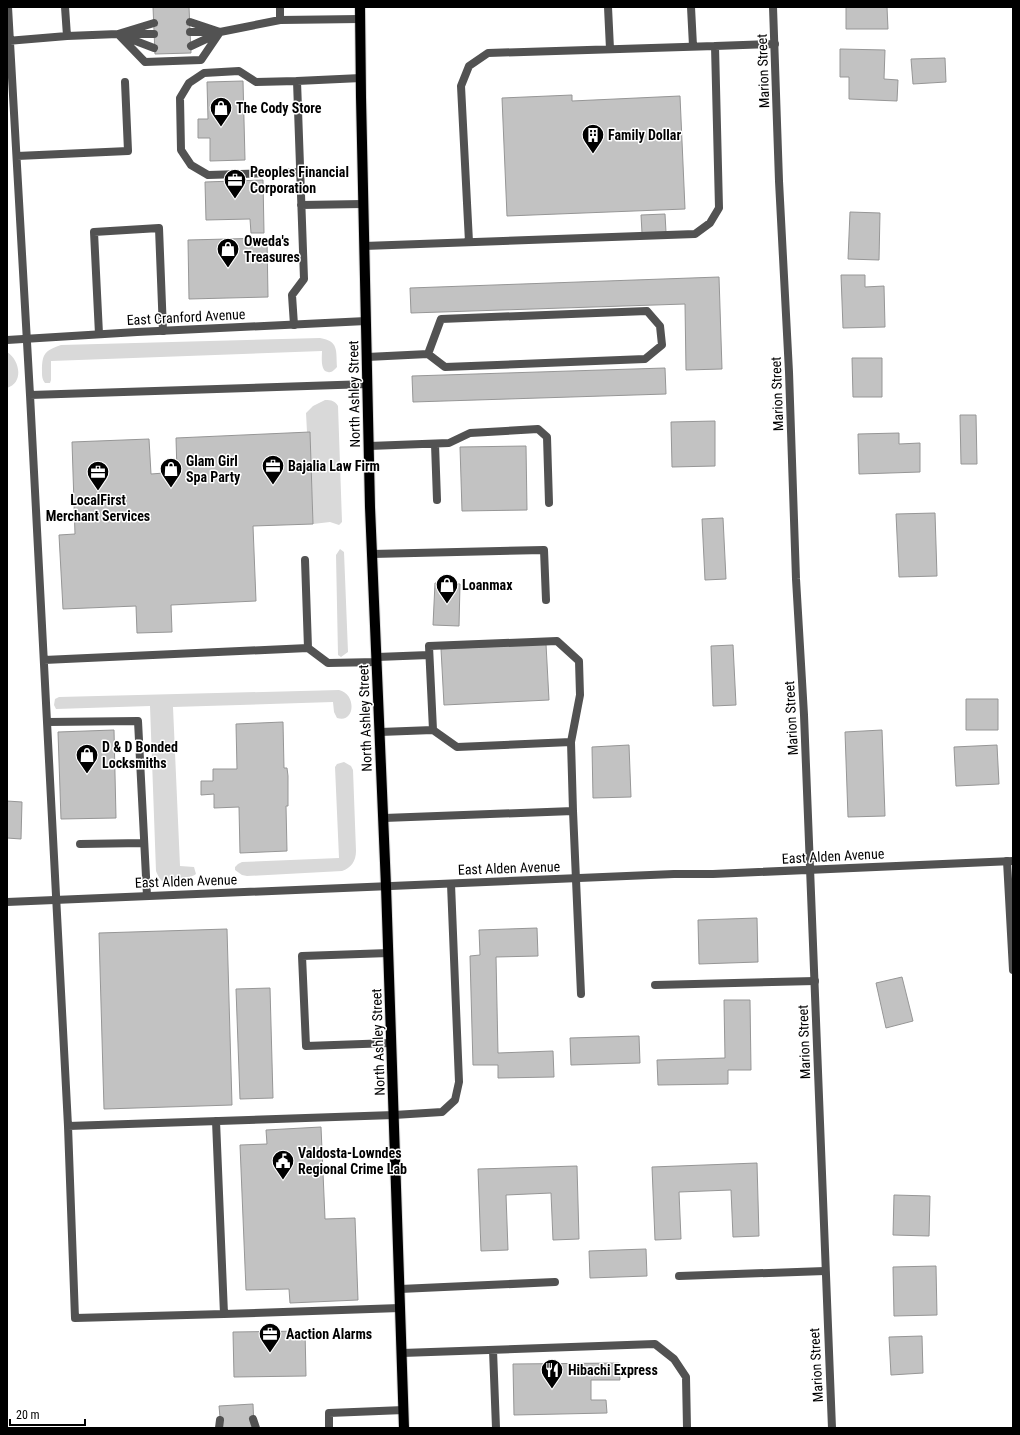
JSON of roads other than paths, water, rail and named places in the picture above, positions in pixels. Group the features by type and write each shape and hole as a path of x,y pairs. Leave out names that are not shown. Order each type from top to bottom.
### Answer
{"main road":[{"name":"North Ashley Street","path":"360,7 364,246 372,554 389,953 404,1428"}],"street":[{"path":"8,7 48,722 76,1318 400,1308"},
{"path":"65,7 67,36"},
{"path":"280,7 280,20"},
{"path":"608,7 610,49"},
{"path":"692,7 693,46"},
{"name":"Marion Street","path":"773,7 779,181 789,372 796,579 804,715 832,1428"},
{"path":"190,32 220,32 280,20 360,19"},
{"path":"190,22 220,32"},
{"path":"118,34 154,23"},
{"path":"118,34 145,62 201,60 220,32"},
{"path":"191,46 220,32"},
{"path":"118,34 154,48"},
{"path":"9,41 67,36 154,34"},
{"path":"469,242 461,86 469,66 488,53 775,44"},
{"path":"364,246 695,234 710,222 719,208 715,46"},
{"path":"300,172 208,176 191,165 181,150 180,98 189,83 204,73 239,71 256,82 361,78"},
{"path":"294,324 292,294 304,279 297,81"},
{"path":"17,156 128,150 125,82"},
{"path":"301,205 364,204"},
{"path":"99,334 94,232 159,228 163,331"},
{"path":"367,357 428,354 445,367 645,360 662,345 660,326 647,311 441,319 428,354"},
{"name":"East Cranford Avenue","path":"7,340 366,321"},
{"path":"30,395 368,384"},
{"path":"369,446 449,443 470,433 538,429 547,437 550,503"},
{"path":"435,444 437,500"},
{"path":"372,554 544,550 546,600"},
{"path":"305,560 308,648"},
{"path":"434,730 429,646 557,641 579,661 580,695 571,742 581,994"},
{"path":"44,660 308,648 328,663 429,655"},
{"path":"48,722 138,721 147,896"},
{"path":"380,732 434,730 457,747 571,742"},
{"path":"384,818 573,811"},
{"path":"80,844 144,843"},
{"path":"1010,861 1013,970"},
{"name":"East Alden Avenue","path":"7,902 674,874 809,871 876,866 1010,861"},
{"path":"68,1126 394,1115 442,1112 455,1100 459,1082 451,884"},
{"path":"389,953 302,956 306,1046 392,1042"},
{"path":"655,985 814,980"},
{"path":"216,1121 224,1314"},
{"path":"680,1276 825,1271"},
{"path":"400,1289 555,1282"},
{"path":"402,1353 655,1344 674,1359 686,1377 687,1428"},
{"path":"493,1350 496,1428"},
{"path":"330,1428 329,1413 404,1410"},
{"path":"253,1419 256,1428"}],"place":[{"name":"The Cody Store","path":"221,128"},
{"name":"Family Dollar","path":"593,154"},
{"name":"Peoples Financial Corporation","path":"235,200"},
{"name":"Oweda's Treasures","path":"228,268"},
{"name":"Bajalia Law Firm","path":"273,486"},
{"name":"Glam Girl Spa Party","path":"171,488"},
{"name":"LocalFirst Merchant Services","path":"98,492"},
{"name":"Loanmax","path":"447,604"},
{"name":"D & D Bonded Locksmiths","path":"87,774"},
{"name":"Valdosta-Lowndes Regional Crime Lab","path":"283,1180"},
{"name":"Aaction Alarms","path":"270,1354"},
{"name":"Hibachi Express","path":"552,1390"}]}
